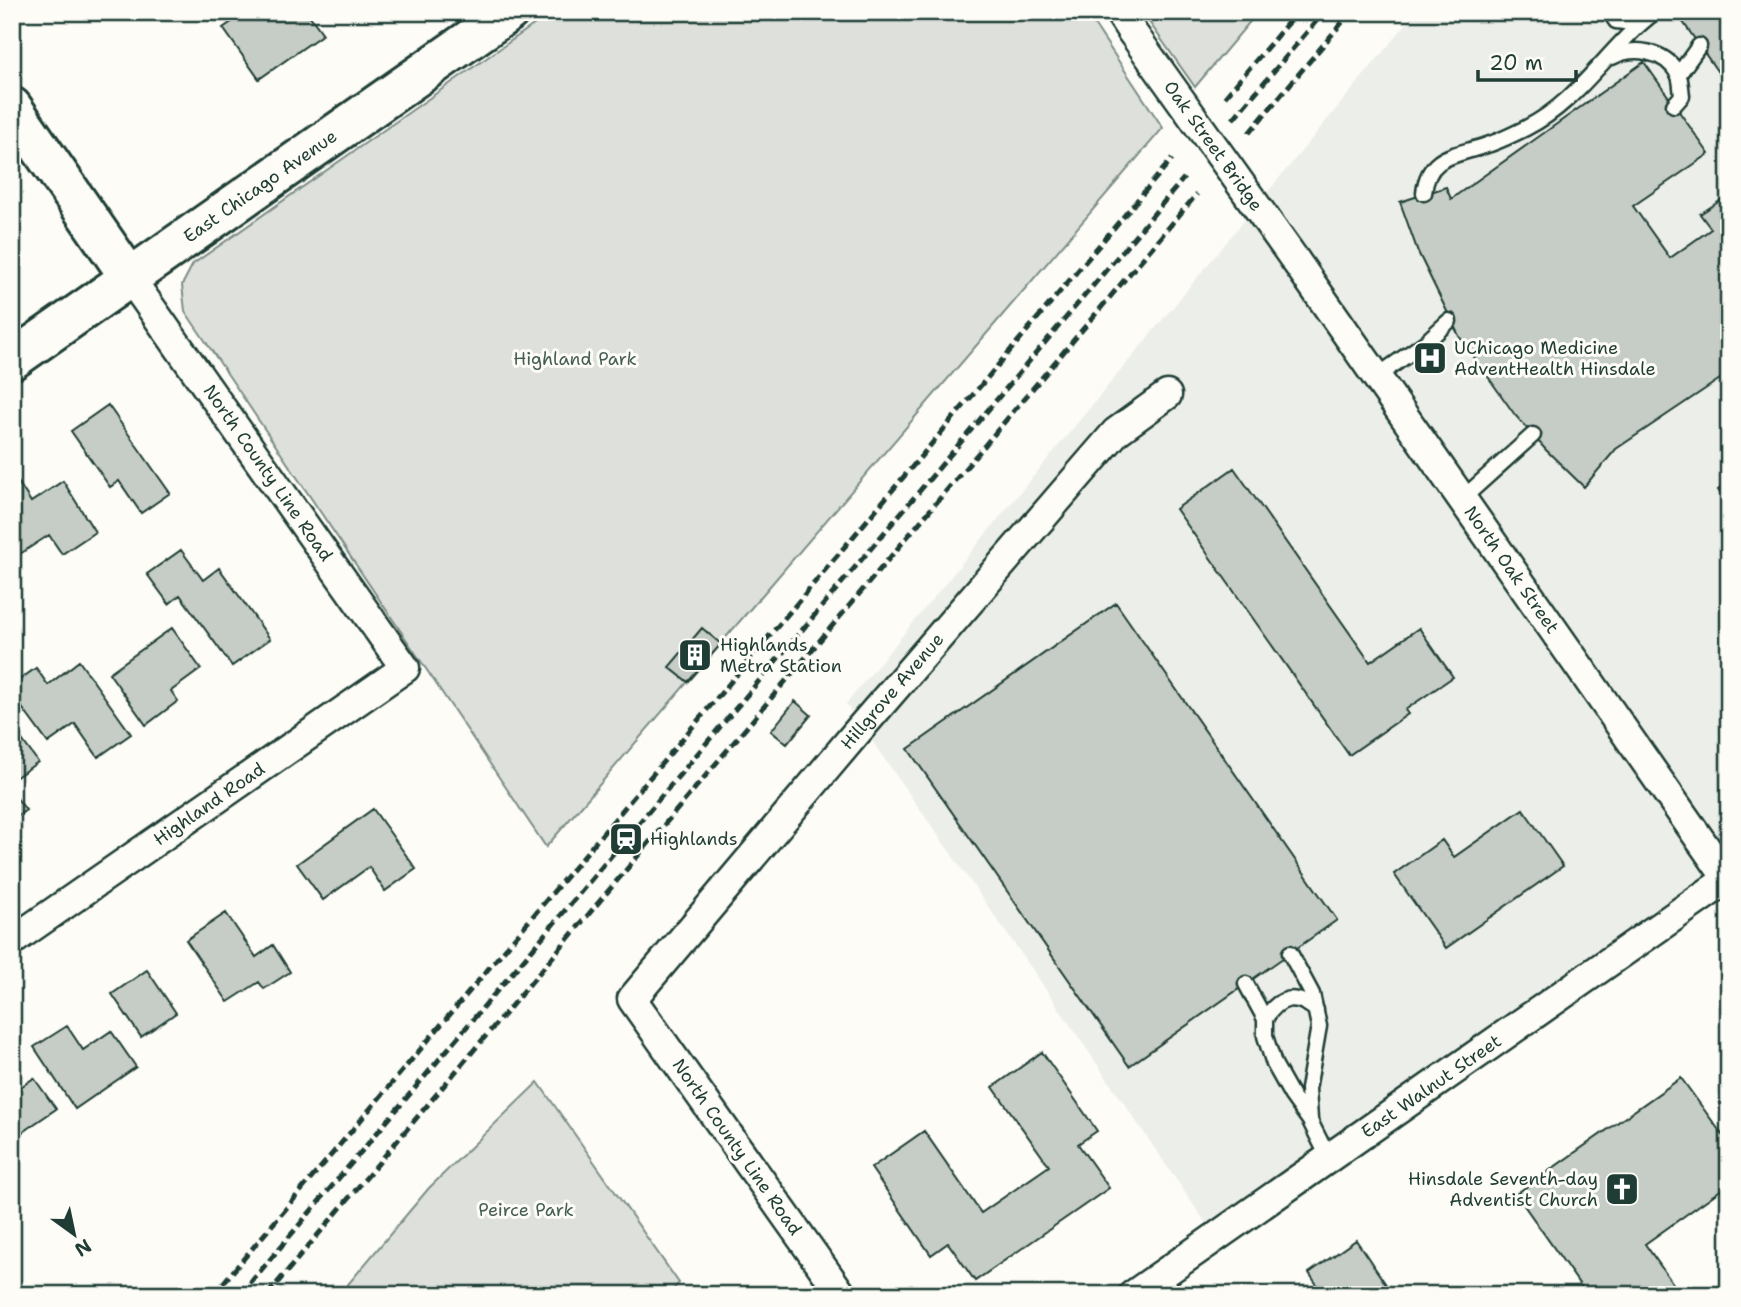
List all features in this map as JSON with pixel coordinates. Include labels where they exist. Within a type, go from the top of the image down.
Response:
[{"type":"main road","name":"East Chicago Avenue","points":[[12,360],[509,12]]},
{"type":"main road","points":[[12,107],[130,278]]},
{"type":"street","name":"Oak Street Bridge","points":[[1126,22],[1294,260]]},
{"type":"street","name":"North Oak Street","points":[[1294,260],[1728,879]]},
{"type":"street","name":"North County Line Road","points":[[130,278],[405,668]]},
{"type":"street","name":"Hillgrove Avenue","points":[[632,999],[857,732],[1116,432],[1167,395]]},
{"type":"street","name":"Highland Road","points":[[12,941],[405,668]]},
{"type":"street","name":"East Walnut Street","points":[[1133,1295],[1728,879]]},
{"type":"street","name":"North County Line Road","points":[[632,999],[842,1295]]},
{"type":"lane","points":[[1610,12],[1616,21],[1633,23],[1653,14]]},
{"type":"lane","points":[[1424,193],[1425,183],[1436,164],[1447,157],[1488,145],[1528,127],[1563,104],[1653,14]]},
{"type":"lane","points":[[1679,75],[1699,46]]},
{"type":"lane","points":[[1608,58],[1625,50],[1651,53],[1665,60],[1679,75],[1682,96],[1674,105]]},
{"type":"lane","points":[[1376,377],[1426,342],[1450,321]]},
{"type":"lane","points":[[1462,499],[1533,435]]},
{"type":"lane","points":[[1290,953],[1312,994],[1319,1026],[1308,1089],[1310,1121]]},
{"type":"lane","points":[[1246,984],[1265,1019],[1265,1036],[1273,1064],[1310,1121],[1328,1157]]},
{"type":"lane","points":[[1265,1019],[1271,1009],[1292,998],[1304,1000],[1316,1010]]},
{"type":"shaded area","name":"UChicago Medicine AdventHealth Hinsdale","points":[[1416,12],[1729,12],[1729,872],[1212,1232],[846,704]]},
{"type":"green space","name":"Highland Park","points":[[552,12],[1086,12],[1163,128],[546,847],[185,311],[182,285],[193,264]]},
{"type":"green space","points":[[1142,12],[1258,12],[1195,87]]},
{"type":"green space","name":"Peirce Park","points":[[538,1082],[679,1283],[668,1295],[339,1295],[429,1188]]},
{"type":"building","points":[[238,12],[307,12],[323,34],[259,79],[223,28],[240,16]]},
{"type":"building","points":[[1676,12],[1729,12],[1729,88]]},
{"type":"building","points":[[1644,62],[1709,154],[1633,206],[1670,258],[1711,229],[1700,214],[1729,195],[1729,378],[1726,375],[1616,449],[1584,487],[1515,415],[1459,336],[1418,252],[1400,202],[1446,187],[1451,199]]},
{"type":"building","points":[[108,405],[170,493],[141,513],[119,481],[110,487],[71,431]]},
{"type":"building","points":[[1234,468],[1370,662],[1419,628],[1453,677],[1405,710],[1408,714],[1349,755],[1176,509]]},
{"type":"building","points":[[63,481],[95,532],[62,554],[49,535],[17,556],[12,549],[12,486],[18,482],[31,502]]},
{"type":"building","points":[[1729,482],[1729,506],[1718,490]]},
{"type":"building","points":[[181,550],[203,580],[219,568],[270,639],[232,666],[180,595],[169,604],[147,574]]},
{"type":"building","points":[[1116,603],[1337,920],[1129,1066],[908,749]]},
{"type":"building","points":[[172,628],[201,669],[171,691],[178,701],[146,725],[109,673]]},
{"type":"building","name":"Highlands Metra Station","points":[[702,628],[721,644],[688,682],[669,667]]},
{"type":"building","points":[[79,661],[131,734],[98,757],[75,724],[48,743],[12,694],[12,685],[36,668],[48,685]]},
{"type":"building","points":[[795,701],[811,715],[787,744],[771,731]]},
{"type":"building","points":[[12,726],[38,762],[12,780]]},
{"type":"building","points":[[12,792],[26,810],[12,820]]},
{"type":"building","points":[[373,809],[416,869],[385,891],[369,867],[323,900],[297,864]]},
{"type":"building","points":[[1523,809],[1563,866],[1446,948],[1394,874],[1442,840],[1454,857]]},
{"type":"building","points":[[226,913],[256,957],[273,945],[290,972],[264,989],[259,982],[228,1002],[186,940]]},
{"type":"building","points":[[147,970],[176,1013],[141,1037],[112,994]]},
{"type":"building","points":[[67,1026],[83,1050],[111,1031],[136,1067],[75,1109],[34,1047]]},
{"type":"building","points":[[1042,1052],[1097,1131],[1078,1144],[1109,1188],[975,1281],[948,1243],[931,1255],[871,1168],[924,1131],[981,1213],[1049,1166],[993,1087]]},
{"type":"building","points":[[34,1078],[56,1109],[12,1139],[12,1093]]},
{"type":"building","name":"Hinsdale Seventh-day Adventist Church","points":[[1681,1078],[1729,1144],[1729,1184],[1645,1244],[1681,1295],[1587,1295],[1516,1194]]},
{"type":"building","points":[[1356,1240],[1393,1295],[1324,1295],[1309,1273]]},
{"type":"railway","points":[[1225,97],[1297,12]]},
{"type":"railway","points":[[1233,119],[1324,12]]},
{"type":"railway","points":[[1249,133],[1351,12]]},
{"type":"railway","points":[[213,1295],[1172,159]]},
{"type":"railway","points":[[240,1295],[1184,178]]},
{"type":"railway","points":[[267,1295],[1197,194]]},
{"type":"place","name":"UChicago Medicine AdventHealth Hinsdale","points":[[1430,358]]},
{"type":"place","name":"Highlands Metra Station","points":[[695,655]]},
{"type":"place","name":"Highlands","points":[[626,839]]},
{"type":"place","name":"Hinsdale Seventh-day Adventist Church","points":[[1622,1189]]}]
